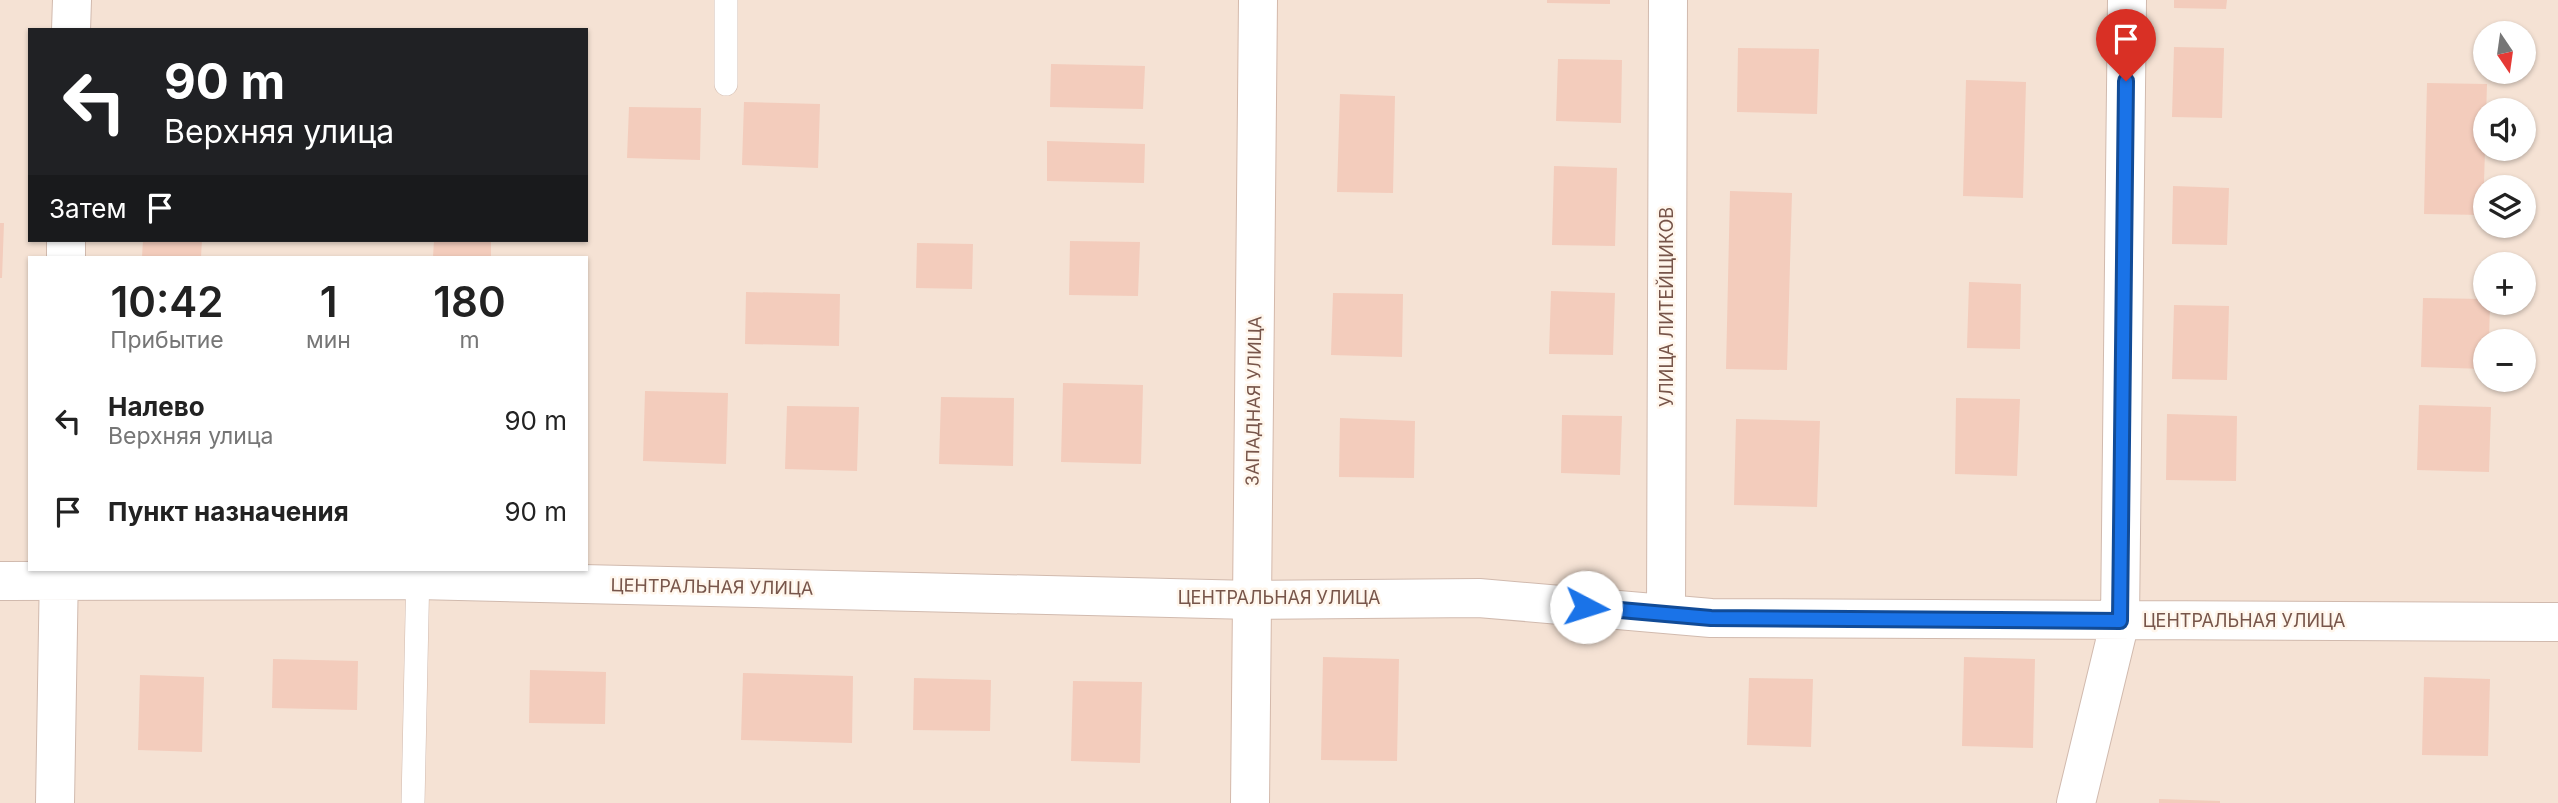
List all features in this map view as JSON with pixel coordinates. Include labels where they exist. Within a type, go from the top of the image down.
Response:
[{"type":"street","points":[[71,28],[72,0]]},
{"type":"street","name":"ЗАПАДНАЯ УЛИЦА","points":[[1250,803],[1258,0]]},
{"type":"street","name":"УЛИЦА ЛИТЕЙЩИКОВ","points":[[1666,614],[1668,0]]},
{"type":"street","points":[[2076,803],[2120,621],[2127,0]]},
{"type":"street","points":[[55,803],[59,574]]},
{"type":"street","name":"ЦЕНТРАЛЬНАЯ УЛИЦА","points":[[0,581],[59,574],[418,574],[1252,600],[1479,597],[1711,618],[2558,622]]},
{"type":"lane","points":[[726,0],[726,84]]},
{"type":"lane","points":[[413,803],[418,574]]},
{"type":"shaded area","points":[[0,0],[2558,0],[2558,803],[0,803]]},
{"type":"building","points":[[1547,0],[1610,0],[1610,4],[1547,3]]},
{"type":"building","points":[[2174,0],[2227,0],[2226,9],[2174,8]]},
{"type":"building","points":[[2174,47],[2224,48],[2222,118],[2172,117]]},
{"type":"building","points":[[1738,48],[1819,49],[1817,114],[1737,112]]},
{"type":"building","points":[[1558,59],[1622,60],[1621,123],[1556,121]]},
{"type":"building","points":[[1051,64],[1145,66],[1143,109],[1050,107]]},
{"type":"building","points":[[1966,80],[2026,82],[2023,198],[1963,196]]},
{"type":"building","points":[[2427,83],[2487,84],[2487,98],[2473,98],[2473,161],[2485,161],[2484,175],[2473,175],[2473,215],[2424,214]]},
{"type":"building","points":[[1340,94],[1395,96],[1393,193],[1337,192]]},
{"type":"building","points":[[744,102],[820,104],[818,168],[742,165]]},
{"type":"building","points":[[629,107],[701,108],[700,160],[627,158]]},
{"type":"building","points":[[1047,141],[1145,144],[1144,183],[1047,181]]},
{"type":"building","points":[[1554,166],[1617,168],[1615,246],[1552,245]]},
{"type":"building","points":[[2173,186],[2229,188],[2227,245],[2172,244]]},
{"type":"building","points":[[1730,191],[1792,193],[1787,370],[1726,369]]},
{"type":"building","points":[[0,223],[4,223],[2,278],[0,278]]},
{"type":"building","points":[[1070,241],[1140,242],[1138,296],[1069,295]]},
{"type":"building","points":[[143,242],[202,242],[201,256],[142,256]]},
{"type":"building","points":[[434,242],[491,242],[491,256],[433,256]]},
{"type":"building","points":[[917,243],[973,244],[972,289],[916,288]]},
{"type":"building","points":[[1969,282],[2021,284],[2020,349],[1967,348]]},
{"type":"building","points":[[1551,291],[1615,293],[1613,355],[1549,354]]},
{"type":"building","points":[[746,292],[840,294],[839,346],[745,344]]},
{"type":"building","points":[[1333,293],[1403,294],[1402,357],[1331,355]]},
{"type":"building","points":[[2423,298],[2473,299],[2473,315],[2490,315],[2489,329],[2473,329],[2473,369],[2421,367]]},
{"type":"building","points":[[2174,305],[2229,306],[2227,380],[2172,379]]},
{"type":"building","points":[[1063,383],[1143,385],[1141,464],[1061,462]]},
{"type":"building","points":[[645,391],[728,393],[726,464],[643,461]]},
{"type":"building","points":[[941,397],[1014,398],[1013,466],[939,464]]},
{"type":"building","points":[[1956,398],[2020,399],[2017,476],[1955,474]]},
{"type":"building","points":[[2419,405],[2491,407],[2489,472],[2417,470]]},
{"type":"building","points":[[787,406],[859,407],[857,471],[785,469]]},
{"type":"building","points":[[2167,414],[2237,416],[2236,481],[2166,480]]},
{"type":"building","points":[[1562,415],[1622,416],[1620,475],[1561,473]]},
{"type":"building","points":[[1340,418],[1415,421],[1414,478],[1339,477]]},
{"type":"building","points":[[1736,419],[1820,421],[1817,507],[1734,505]]},
{"type":"building","points":[[1323,657],[1399,659],[1397,761],[1321,760]]},
{"type":"building","points":[[1964,657],[2035,659],[2033,748],[1962,746]]},
{"type":"building","points":[[273,659],[358,661],[357,710],[272,708]]},
{"type":"building","points":[[530,670],[606,672],[605,724],[529,723]]},
{"type":"building","points":[[743,673],[853,676],[852,743],[741,740]]},
{"type":"building","points":[[140,675],[204,677],[202,752],[138,750]]},
{"type":"building","points":[[2424,677],[2490,679],[2488,756],[2422,755]]},
{"type":"building","points":[[914,678],[991,680],[990,731],[913,730]]},
{"type":"building","points":[[1749,678],[1813,679],[1811,747],[1747,745]]},
{"type":"building","points":[[1073,681],[1142,682],[1140,763],[1071,761]]},
{"type":"building","points":[[2159,799],[2220,801],[2220,803],[2159,803]]},
{"type":"route","points":[[1586,607],[1711,618],[2120,621],[2126,81]]}]
